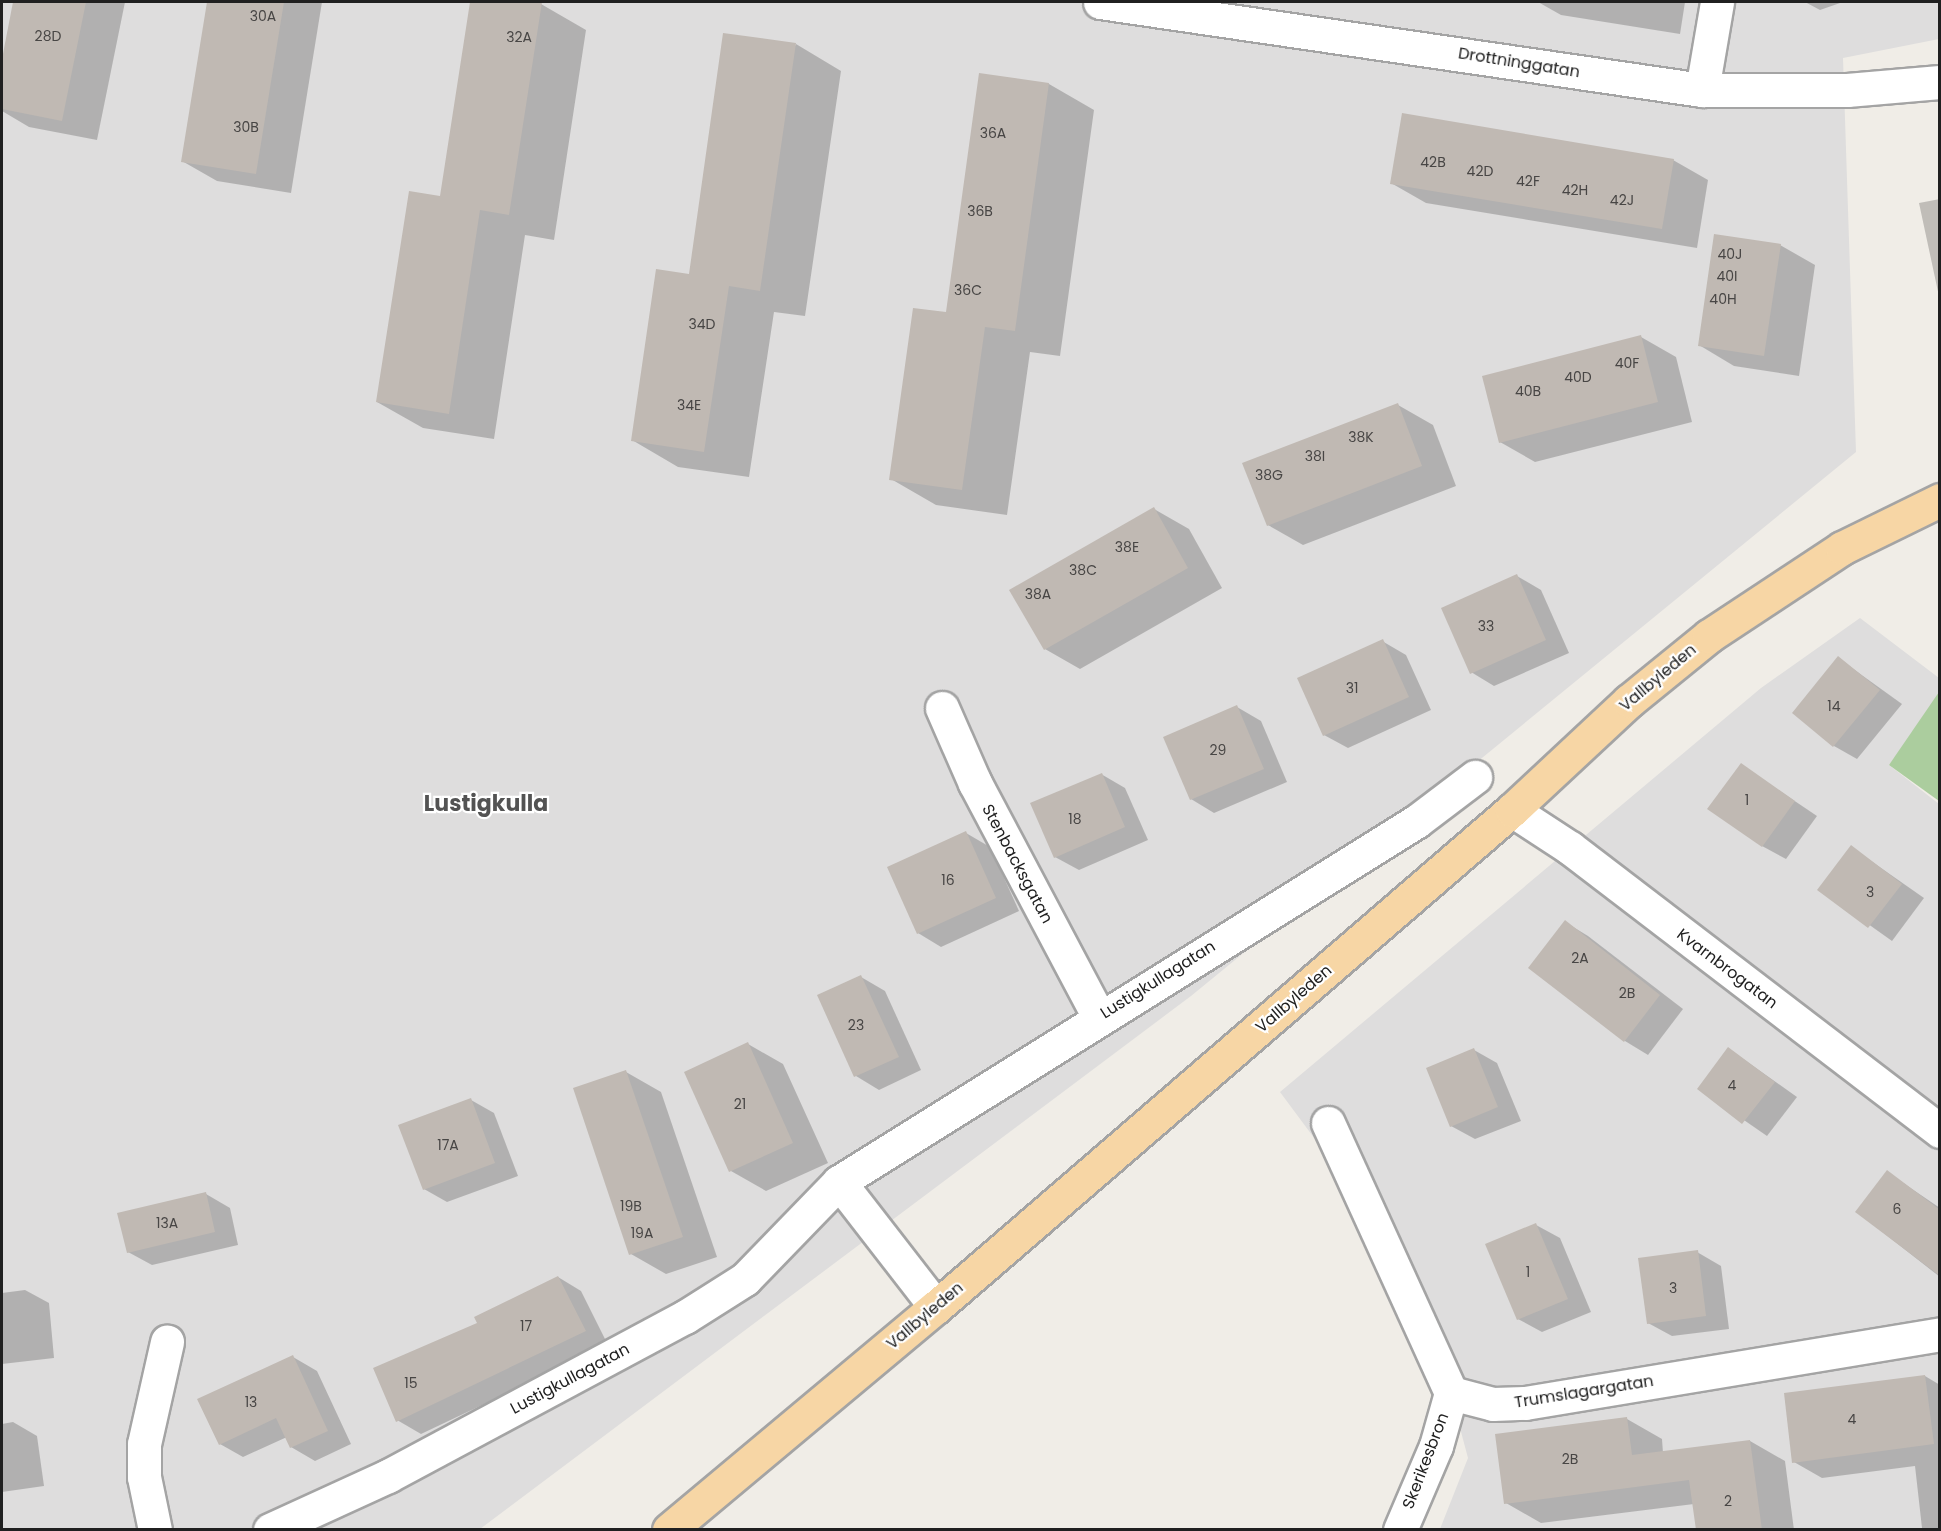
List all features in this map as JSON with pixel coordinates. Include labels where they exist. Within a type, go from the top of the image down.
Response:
[{"type":"main road","name":"Vallbyleden","points":[[669,1530],[936,1307],[1512,810],[1629,701],[1709,636],[1842,548],[1940,500]]},
{"type":"street","name":"Drottninggatan","points":[[1100,2],[1702,90],[1847,90],[1940,82]]},
{"type":"street","points":[[1702,90],[1717,2]]},
{"type":"street","name":"Stenbacksgatan","points":[[942,708],[975,783],[1099,1017]]},
{"type":"street","name":"Lustigkullagatan","points":[[270,1530],[388,1476],[686,1317],[745,1279],[839,1182],[1099,1017],[1417,821],[1475,777]]},
{"type":"street","name":"Kvarnbrogatan","points":[[1512,810],[1570,848],[1940,1131]]},
{"type":"street","points":[[1329,1123],[1451,1393]]},
{"type":"street","points":[[839,1182],[936,1307]]},
{"type":"street","name":"Trumslagargatan","points":[[1451,1393],[1493,1404],[1525,1403],[1940,1334]]},
{"type":"street","points":[[155,1530],[144,1477],[144,1444],[167,1342]]},
{"type":"street","name":"Skerikesbron","points":[[1400,1530],[1436,1446],[1451,1393]]},
{"type":"shaded area","points":[[2,2],[1939,2],[1939,39],[1843,58],[1856,452],[1191,996],[480,1529],[2,1530]]},
{"type":"shaded area","points":[[1860,618],[1939,678],[1939,709],[1889,765],[1939,804],[1939,1529],[1440,1529],[1468,1458],[1421,1282],[1280,1092],[1761,688]]},
{"type":"green space","points":[[1939,692],[1939,801],[1889,765]]},
{"type":"building","points":[[13,2],[86,2],[62,121],[2,109],[2,59]]},
{"type":"building","points":[[207,2],[284,2],[256,174],[181,162]]},
{"type":"building","points":[[470,2],[542,2],[509,215],[480,210],[449,414],[376,402],[409,191],[440,196]]},
{"type":"building","points":[[723,33],[796,43],[760,291],[729,286],[704,452],[631,441],[656,269],[689,274]]},
{"type":"building","points":[[979,73],[1049,83],[1015,331],[985,327],[962,490],[889,480],[913,308],[946,312]]},
{"type":"building","points":[[1402,113],[1674,159],[1662,229],[1390,184]]},
{"type":"building","points":[[1714,234],[1781,244],[1764,356],[1698,346]]},
{"type":"building","points":[[1641,335],[1658,402],[1499,443],[1482,376]]},
{"type":"building","points":[[1398,403],[1422,466],[1267,526],[1242,463]]},
{"type":"building","points":[[1154,507],[1188,568],[1044,650],[1009,590]]},
{"type":"building","points":[[1517,574],[1546,640],[1470,674],[1441,608]]},
{"type":"building","points":[[1383,639],[1409,697],[1323,736],[1297,678]]},
{"type":"building","points":[[1838,656],[1880,690],[1833,747],[1792,713]]},
{"type":"building","points":[[1237,705],[1264,769],[1190,800],[1163,737]]},
{"type":"building","points":[[1741,763],[1795,801],[1762,847],[1707,809]]},
{"type":"building","points":[[1102,773],[1125,827],[1054,858],[1030,803]]},
{"type":"building","points":[[966,831],[996,898],[917,934],[887,867]]},
{"type":"building","points":[[1851,845],[1902,884],[1868,928],[1817,890]]},
{"type":"building","points":[[1565,920],[1660,995],[1624,1042],[1528,968]]},
{"type":"building","points":[[861,975],[899,1057],[854,1077],[817,995]]},
{"type":"building","points":[[748,1042],[793,1143],[729,1172],[684,1072]]},
{"type":"building","points":[[1728,1047],[1775,1082],[1742,1124],[1697,1089]]},
{"type":"building","points":[[1474,1048],[1498,1107],[1450,1127],[1426,1068]]},
{"type":"building","points":[[626,1070],[683,1237],[629,1255],[573,1088]]},
{"type":"building","points":[[471,1098],[495,1163],[423,1190],[398,1125]]},
{"type":"building","points":[[1887,1170],[1940,1210],[1940,1276],[1855,1212]]},
{"type":"building","points":[[206,1192],[215,1232],[127,1253],[117,1213]]},
{"type":"building","points":[[1536,1223],[1568,1299],[1517,1320],[1485,1244]]},
{"type":"building","points":[[1698,1250],[1706,1316],[1647,1324],[1638,1258]]},
{"type":"building","points":[[558,1276],[586,1331],[396,1422],[373,1368],[477,1323],[474,1317]]},
{"type":"building","points":[[293,1355],[328,1431],[290,1448],[276,1418],[219,1445],[197,1399]]},
{"type":"building","points":[[1925,1375],[1934,1444],[1792,1463],[1784,1393]]},
{"type":"building","points":[[1627,1417],[1632,1455],[1750,1440],[1762,1530],[1696,1530],[1689,1480],[1504,1504],[1495,1434]]},
{"type":"district","name":"Lustigkulla","points":[[486,804]]}]
